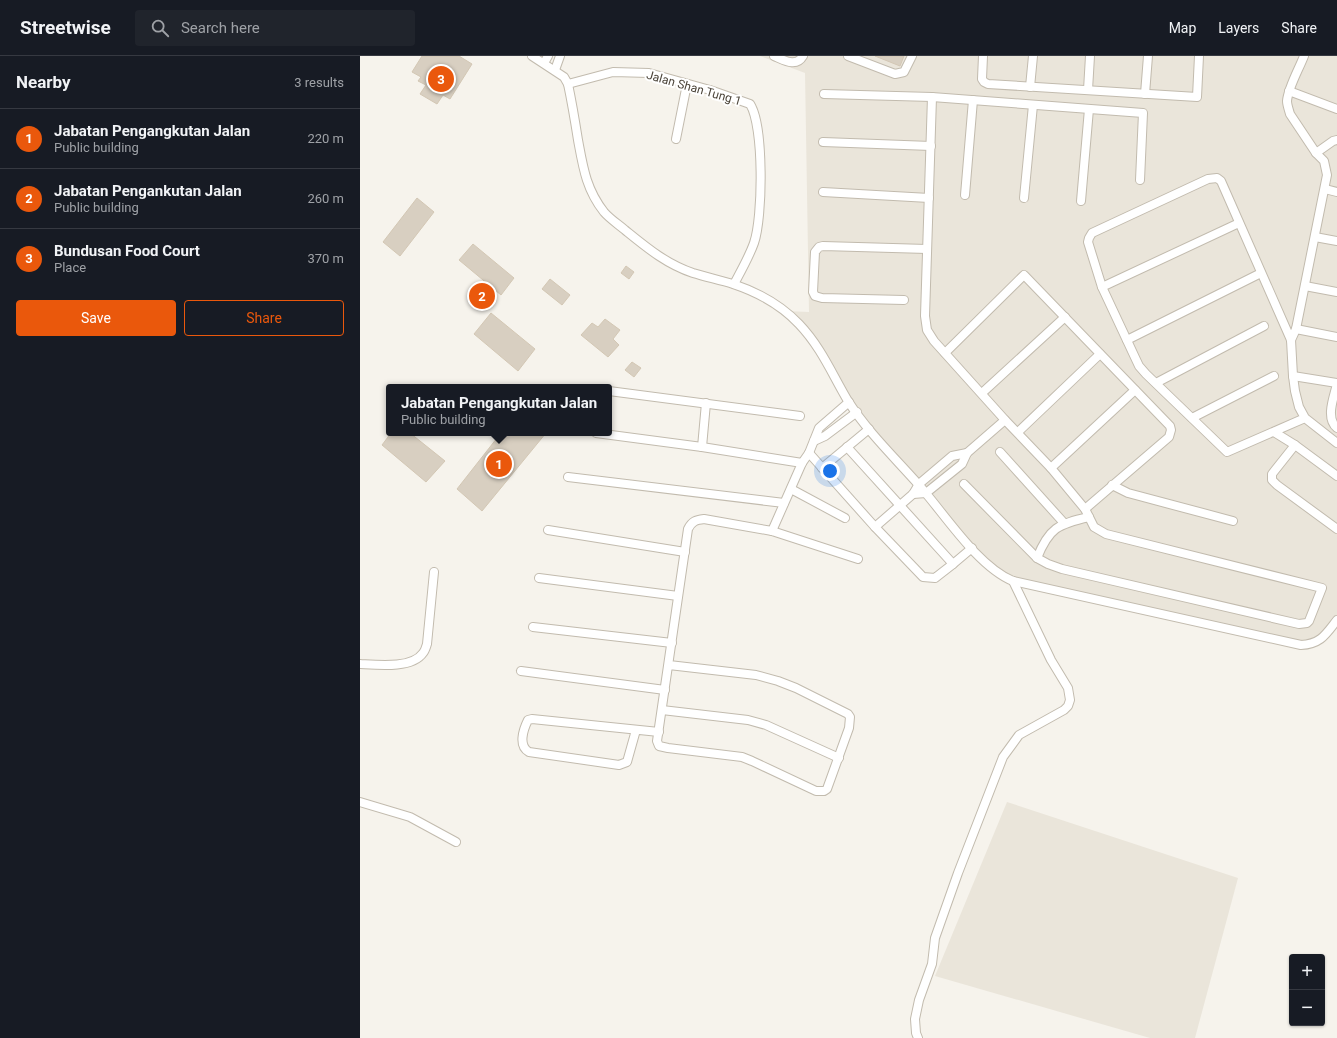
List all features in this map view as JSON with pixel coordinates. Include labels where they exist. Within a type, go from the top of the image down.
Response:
[{"type":"street","points":[[532,56],[546,60],[564,77],[568,84],[586,178],[597,203],[606,214],[656,255],[692,273],[734,284],[765,298],[785,311],[815,342],[849,402],[869,429],[926,493],[946,519],[993,570],[1013,581],[1301,645],[1308,645],[1323,638],[1337,620]]},
{"type":"street","points":[[555,70],[560,56]]},
{"type":"street","points":[[774,56],[790,63],[795,63],[798,62],[803,56]]},
{"type":"street","points":[[848,56],[858,58],[895,74],[904,72],[912,56]]},
{"type":"street","points":[[984,56],[982,76],[984,82],[988,84],[1197,97],[1199,56]]},
{"type":"street","points":[[1030,87],[1033,56]]},
{"type":"street","points":[[1088,90],[1090,56]]},
{"type":"street","points":[[1145,94],[1148,56]]},
{"type":"street","points":[[1291,340],[1296,329],[1325,189],[1326,168],[1324,161],[1316,152],[1290,114],[1287,101],[1289,92],[1304,56]]},
{"type":"street","name":"Jalan Shan Tung 1","points":[[568,84],[613,72],[649,73],[710,90],[750,104],[758,124],[760,211],[754,243],[734,284]]},
{"type":"street","points":[[676,139],[687,84]]},
{"type":"street","points":[[1289,92],[1337,109]]},
{"type":"street","points":[[824,94],[932,97],[1143,113],[1140,180]]},
{"type":"street","points":[[932,97],[924,316],[927,330],[934,341],[1005,420],[1051,468],[1085,509],[1094,527],[1106,534],[1322,588],[1309,621],[1307,623],[1299,624],[1062,569],[1037,558],[964,484]]},
{"type":"street","points":[[965,195],[973,100]]},
{"type":"street","points":[[1024,198],[1033,105]]},
{"type":"street","points":[[1081,201],[1089,109]]},
{"type":"street","points":[[1316,152],[1337,140]]},
{"type":"street","points":[[823,142],[931,146]]},
{"type":"street","points":[[1306,418],[1227,452],[1139,366],[1102,287],[1088,242],[1092,234],[1208,179],[1217,178],[1221,181],[1291,340],[1293,376],[1299,407],[1306,418],[1337,443]]},
{"type":"street","points":[[1325,189],[1337,192]]},
{"type":"street","points":[[823,192],[929,198]]},
{"type":"street","points":[[1102,287],[1239,223]]},
{"type":"street","points":[[1315,237],[1337,241]]},
{"type":"street","points":[[904,300],[822,298],[815,296],[813,292],[815,252],[819,246],[927,249]]},
{"type":"street","points":[[1127,340],[1261,273]]},
{"type":"street","points":[[945,353],[1024,275],[1170,426],[1169,437],[1085,509]]},
{"type":"street","points":[[1305,286],[1337,292]]},
{"type":"street","points":[[982,393],[1065,316]]},
{"type":"street","points":[[1156,384],[1264,326]]},
{"type":"street","points":[[1296,329],[1337,337]]},
{"type":"street","points":[[1018,432],[1100,354]]},
{"type":"street","points":[[1192,418],[1274,376]]},
{"type":"street","points":[[1293,376],[1337,384],[1330,414],[1331,422],[1337,428]]},
{"type":"street","points":[[1051,468],[1135,390]]},
{"type":"street","points":[[612,391],[800,416]]},
{"type":"street","points":[[772,531],[802,463],[809,453],[819,428],[849,402]]},
{"type":"street","points":[[702,447],[706,403]]},
{"type":"street","points":[[814,441],[825,436],[857,412]]},
{"type":"street","points":[[913,494],[926,493],[962,464],[967,453],[1005,420]]},
{"type":"street","points":[[822,468],[869,429]]},
{"type":"street","points":[[1274,432],[1295,445],[1337,476]]},
{"type":"street","points":[[612,435],[702,447],[802,463]]},
{"type":"street","points":[[1295,445],[1272,474],[1272,480],[1337,529]]},
{"type":"street","points":[[847,447],[953,564]]},
{"type":"street","points":[[1000,452],[1064,523]]},
{"type":"street","points":[[809,453],[875,527],[923,577],[935,578],[972,548]]},
{"type":"street","points":[[875,527],[913,494],[918,484],[952,456],[967,453]]},
{"type":"street","points":[[568,477],[784,503]]},
{"type":"street","points":[[1112,486],[1128,493],[1233,521]]},
{"type":"street","points":[[791,489],[845,518]]},
{"type":"street","points":[[1037,558],[1047,538],[1057,527],[1064,523],[1089,517]]},
{"type":"street","points":[[669,665],[756,675],[771,679],[796,688],[848,714],[850,717],[850,723],[828,789],[824,791],[816,791],[758,763],[742,757],[659,746],[657,741],[688,529],[691,523],[704,519],[772,531],[858,559]]},
{"type":"street","points":[[548,530],[685,552]]},
{"type":"street","points":[[360,664],[400,664],[411,662],[424,653],[427,644],[434,572]]},
{"type":"street","points":[[539,578],[678,596]]},
{"type":"street","points":[[918,1038],[915,1019],[919,1000],[932,964],[935,938],[958,873],[1003,757],[1020,735],[1064,710],[1068,706],[1070,700],[1068,688],[1051,660],[1013,581]]},
{"type":"street","points":[[533,627],[672,643]]},
{"type":"street","points":[[521,671],[665,690]]},
{"type":"street","points":[[662,710],[748,720],[766,725],[839,758]]},
{"type":"street","points":[[636,730],[627,762],[619,765],[529,752],[524,749],[522,745],[524,728],[528,720],[532,719],[659,732]]},
{"type":"street","points":[[360,802],[410,817],[456,842]]},
{"type":"shaded area","points":[[760,56],[1337,56],[1337,620],[1308,645],[1035,586],[993,570],[869,429],[826,360],[785,311],[809,312],[805,73]]},
{"type":"shaded area","points":[[1007,802],[1238,878],[1195,1038],[1150,1038],[935,976]]},
{"type":"building","points":[[422,56],[459,56],[472,64],[450,99],[443,95],[437,104],[420,94],[426,85],[418,81],[421,77],[412,72]]},
{"type":"building","points":[[875,56],[904,56],[900,66]]},
{"type":"building","points":[[417,198],[434,212],[400,256],[383,242]]},
{"type":"building","points":[[473,244],[514,278],[501,295],[459,260]]},
{"type":"building","points":[[626,266],[634,272],[629,279],[621,273]]},
{"type":"building","points":[[550,279],[570,295],[562,305],[542,289]]},
{"type":"building","points":[[491,313],[535,349],[518,371],[474,334]]},
{"type":"building","points":[[605,319],[620,330],[613,339],[619,345],[608,357],[581,335],[592,323],[598,327]]},
{"type":"building","points":[[632,362],[641,368],[634,377],[625,370]]},
{"type":"building","points":[[389,436],[414,436],[445,461],[426,482],[382,445]]},
{"type":"building","points":[[495,436],[544,436],[482,511],[457,489],[497,438]]},
{"type":"place","name":"Bundusan Food Court","points":[[441,79]]},
{"type":"place","name":"Jabatan Pengankutan Jalan","points":[[482,296]]},
{"type":"place","name":"Jabatan Pengangkutan Jalan","points":[[499,464]]}]
